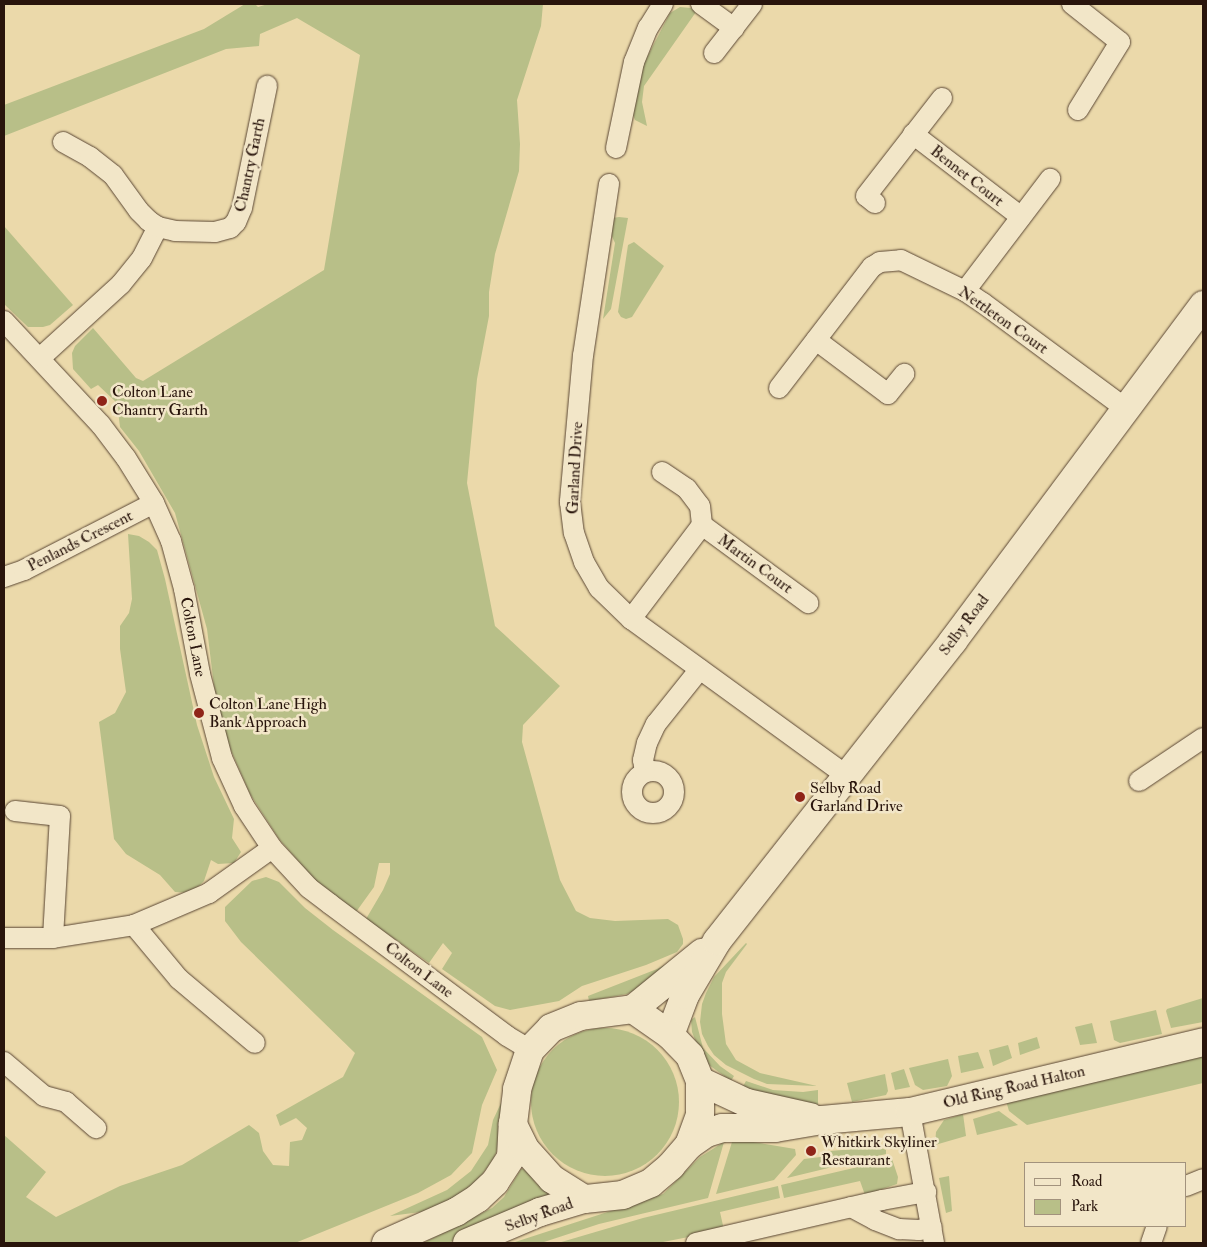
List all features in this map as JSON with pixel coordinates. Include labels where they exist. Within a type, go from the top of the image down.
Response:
[{"type":"main road","name":"Selby Road","points":[[670,1035],[685,996],[717,941],[953,640],[1126,409],[1201,313]]},
{"type":"main road","name":"Selby Road","points":[[633,1009],[717,941]]},
{"type":"main road","points":[[386,1243],[456,1212],[478,1198],[495,1182],[511,1157],[517,1089],[530,1050],[551,1028],[573,1019],[633,1009],[670,1035],[690,1056],[700,1082],[700,1115],[689,1145]]},
{"type":"main road","name":"Old Ring Road Halton","points":[[689,1145],[706,1133],[722,1128],[775,1128],[822,1120],[910,1112],[1203,1042]]},
{"type":"main road","name":"Old Ring Road Halton","points":[[700,1082],[747,1103],[822,1120]]},
{"type":"main road","points":[[513,1124],[525,1150],[552,1179],[584,1199]]},
{"type":"main road","name":"Selby Road","points":[[467,1243],[540,1212],[584,1199],[623,1195],[651,1183],[671,1166],[689,1145]]},
{"type":"street","points":[[616,148],[634,62],[648,28],[663,4]]},
{"type":"street","points":[[700,4],[734,28]]},
{"type":"street","points":[[714,53],[752,4]]},
{"type":"street","points":[[1072,4],[1120,42],[1078,110]]},
{"type":"street","name":"Chantry Garth","points":[[158,226],[175,231],[215,232],[230,228],[236,222],[240,216],[267,86]]},
{"type":"street","name":"Bennet Court","points":[[876,202],[866,196],[942,98]]},
{"type":"street","name":"Bennet Court","points":[[913,134],[1020,217]]},
{"type":"street","points":[[40,358],[121,284],[142,258],[158,226],[149,221],[139,210],[113,175],[90,157],[63,142]]},
{"type":"street","name":"Bennet Court","points":[[965,291],[1050,179]]},
{"type":"street","name":"Garland Drive","points":[[610,184],[583,355],[571,510],[578,548],[591,576],[599,588],[631,619],[846,775]]},
{"type":"street","name":"Nettleton Court","points":[[779,388],[865,275],[880,262],[901,260],[965,291],[1126,409]]},
{"type":"street","name":"Colton Lane","points":[[4,321],[102,425],[154,503],[171,541],[184,589],[200,674],[222,758],[244,806],[272,848],[290,869],[330,904],[508,1036],[530,1050]]},
{"type":"street","points":[[816,340],[888,394],[904,374]]},
{"type":"street","name":"Martin Court","points":[[631,619],[702,525],[700,506],[687,488],[662,472]]},
{"type":"street","name":"Penlands Crescent","points":[[4,577],[24,570],[154,503]]},
{"type":"street","name":"Martin Court","points":[[702,525],[808,603]]},
{"type":"street","points":[[645,772],[643,760],[647,743],[656,724],[700,670]]},
{"type":"street","points":[[1139,781],[1203,738]]},
{"type":"street","points":[[15,811],[60,816],[53,938]]},
{"type":"street","points":[[4,938],[53,938],[134,925],[209,893],[272,848]]},
{"type":"street","points":[[134,925],[178,979],[255,1043]]},
{"type":"street","points":[[4,1062],[44,1096],[66,1102],[96,1128]]},
{"type":"street","points":[[851,1207],[875,1220],[899,1229],[919,1230],[933,1235],[910,1112]]},
{"type":"street","points":[[1187,1186],[1203,1179]]},
{"type":"street","points":[[696,1243],[851,1207],[926,1192]]},
{"type":"street","points":[[1151,1243],[1156,1227]]},
{"type":"green space","points":[[245,4],[255,4],[258,7],[268,4],[543,4],[541,26],[517,100],[520,144],[519,171],[495,254],[489,292],[489,316],[477,379],[467,483],[495,626],[560,686],[523,725],[522,742],[560,880],[576,911],[590,918],[615,921],[668,919],[678,925],[683,939],[683,944],[677,952],[646,965],[582,986],[559,1001],[510,1010],[495,1006],[442,969],[452,953],[443,943],[429,963],[366,919],[390,874],[390,863],[379,863],[374,887],[356,912],[314,879],[279,839],[250,794],[229,746],[215,694],[207,629],[175,513],[139,451],[120,427],[117,403],[98,385],[91,389],[73,369],[72,353],[75,346],[93,328],[136,378],[143,381],[324,270],[360,55],[297,18],[260,34],[259,46],[226,49],[4,136],[4,105],[204,29]]},
{"type":"green space","points":[[680,7],[691,8],[696,12],[644,86],[642,102],[647,126],[635,120],[632,112],[643,65],[670,13]]},
{"type":"green space","points":[[613,218],[628,218],[611,309],[603,319],[615,243],[609,230]]},
{"type":"green space","points":[[4,226],[73,305],[50,325],[28,327],[4,304]]},
{"type":"green space","points":[[634,242],[664,266],[632,317],[626,319],[621,317],[618,312],[628,245]]},
{"type":"green space","points":[[128,534],[139,536],[157,550],[197,725],[214,777],[234,819],[232,838],[241,852],[234,863],[218,864],[211,860],[204,881],[192,893],[175,892],[160,875],[126,854],[114,839],[99,722],[115,713],[126,692],[120,649],[120,626],[129,613],[132,599]]},
{"type":"green space","points":[[266,877],[279,882],[305,908],[333,930],[482,1037],[497,1070],[482,1105],[472,1153],[451,1175],[418,1193],[295,1243],[4,1243],[4,1135],[46,1172],[26,1197],[56,1217],[120,1186],[182,1165],[249,1125],[259,1133],[263,1151],[273,1165],[289,1166],[290,1142],[302,1140],[307,1128],[296,1118],[280,1126],[276,1115],[343,1077],[355,1053],[241,942],[225,921],[225,907],[252,881]]},
{"type":"green space","points":[[746,943],[726,972],[722,983],[722,1014],[726,1044],[736,1060],[760,1073],[817,1086],[767,1084],[754,1079],[726,1065],[714,1055],[702,1034],[700,1022],[702,1004],[706,993],[714,977]]},
{"type":"green space","points":[[676,959],[656,981],[627,994],[589,1001],[588,996],[657,969]]},
{"type":"green space","points":[[1203,998],[1203,1022],[1171,1028],[1167,1009]]},
{"type":"green space","points":[[1156,1010],[1162,1034],[1120,1043],[1114,1040],[1110,1021]]},
{"type":"green space","points":[[695,1017],[703,1048],[720,1066],[734,1076],[731,1081],[709,1065],[702,1057],[692,1032],[691,1020]]},
{"type":"green space","points":[[1092,1023],[1097,1043],[1080,1045],[1075,1027]]},
{"type":"green space","points":[[605,1028],[633,1034],[657,1050],[673,1074],[679,1102],[673,1130],[657,1154],[633,1170],[605,1176],[577,1170],[553,1154],[537,1130],[531,1102],[537,1074],[553,1050],[577,1034]]},
{"type":"green space","points":[[1037,1037],[1040,1048],[1020,1055],[1018,1043]]},
{"type":"green space","points":[[1008,1045],[1012,1058],[993,1066],[989,1050]]},
{"type":"green space","points":[[978,1052],[984,1068],[961,1073],[958,1056]]},
{"type":"green space","points":[[1203,1056],[1203,1083],[1027,1125],[1009,1111],[1006,1101]]},
{"type":"green space","points":[[948,1059],[952,1076],[947,1086],[923,1090],[915,1085],[909,1068]]},
{"type":"green space","points":[[904,1069],[910,1087],[895,1090],[891,1073]]},
{"type":"green space","points":[[885,1074],[888,1091],[886,1095],[852,1102],[847,1083]]},
{"type":"green space","points":[[746,1081],[773,1090],[803,1092],[818,1090],[818,1104],[805,1105],[742,1088]]},
{"type":"green space","points":[[501,1103],[502,1129],[499,1144],[494,1158],[476,1183],[436,1210],[390,1216],[447,1190],[471,1171],[488,1145],[493,1120]]},
{"type":"green space","points":[[999,1111],[1018,1125],[977,1135],[973,1119]]},
{"type":"green space","points":[[963,1114],[966,1136],[935,1145],[936,1132],[944,1120]]},
{"type":"green space","points":[[747,1141],[795,1149],[796,1155],[774,1180],[716,1194],[732,1142]]},
{"type":"green space","points":[[724,1142],[708,1198],[599,1224],[541,1243],[512,1243],[663,1194],[700,1157]]},
{"type":"green space","points":[[879,1147],[886,1150],[886,1154],[787,1178],[804,1159],[829,1156],[830,1151]]},
{"type":"green space","points":[[892,1159],[898,1177],[897,1184],[865,1195],[860,1181],[784,1198],[781,1185]]},
{"type":"green space","points":[[521,1169],[525,1169],[536,1183],[551,1196],[448,1243],[423,1243],[492,1208],[504,1197]]},
{"type":"green space","points":[[949,1176],[952,1211],[946,1213],[939,1178]]},
{"type":"green space","points":[[778,1186],[780,1198],[720,1212],[724,1230],[658,1243],[558,1243],[643,1218]]},
{"type":"place","name":"Colton Lane Chantry Garth","points":[[102,401]]},
{"type":"place","name":"Colton Lane High Bank Approach","points":[[199,713]]},
{"type":"place","name":"Selby Road Garland Drive","points":[[800,797]]},
{"type":"place","name":"Whitkirk Skyliner Restaurant","points":[[811,1151]]}]
